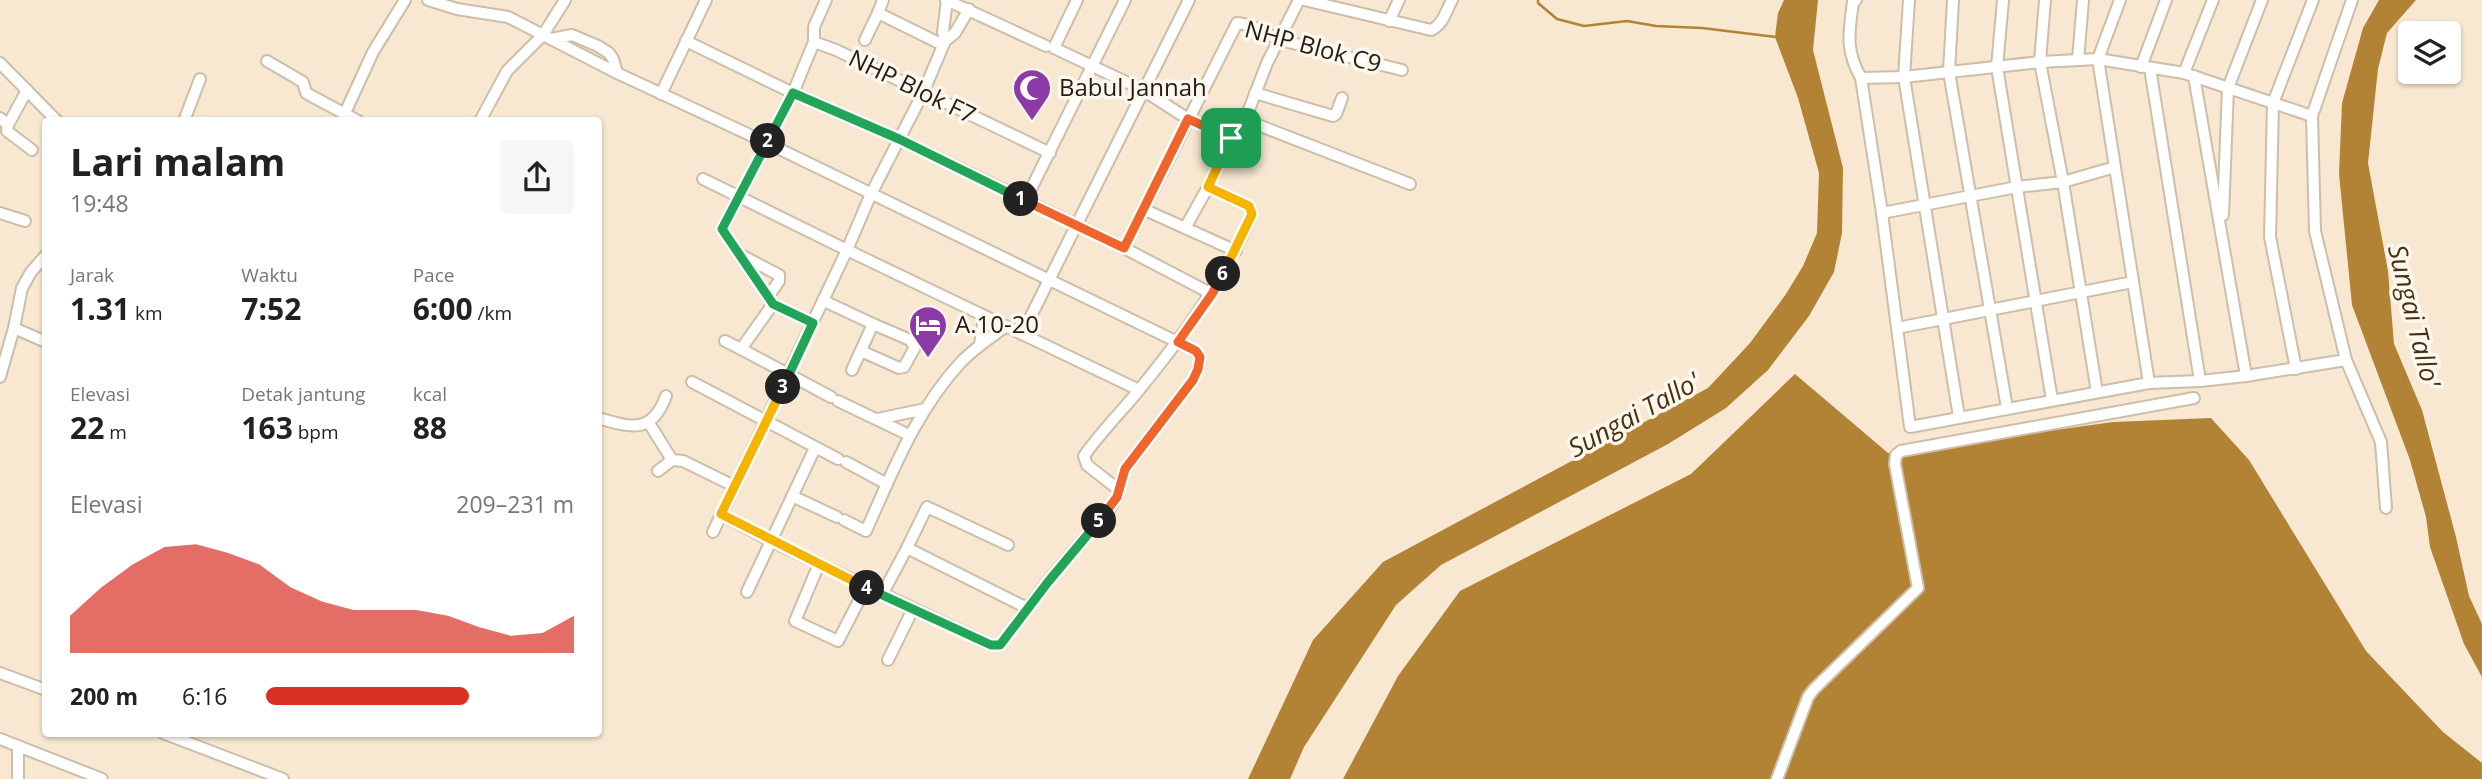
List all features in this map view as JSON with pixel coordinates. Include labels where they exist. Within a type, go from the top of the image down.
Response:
[{"type":"street","points":[[345,113],[373,52],[405,0]]},
{"type":"street","points":[[428,0],[457,9],[498,14],[617,74],[767,143],[1178,342],[1196,351],[1200,361],[1198,369],[1162,423],[1125,469],[1110,508],[1027,608],[1003,644],[997,646],[882,595],[721,514]]},
{"type":"street","points":[[482,117],[508,71],[547,37],[565,0]]},
{"type":"street","points":[[662,94],[706,0]]},
{"type":"street","points":[[813,323],[771,300],[722,229],[793,93],[814,42],[814,27],[825,0]]},
{"type":"street","points":[[865,40],[883,0]]},
{"type":"street","points":[[944,43],[947,0],[1143,90],[1188,119],[1231,138]]},
{"type":"street","points":[[1050,47],[1077,0]]},
{"type":"street","points":[[1025,201],[1125,0]]},
{"type":"street","points":[[1021,334],[1189,0]]},
{"type":"street","points":[[1185,228],[1231,138],[1245,120],[1273,50],[1301,0],[1347,5],[1389,21],[1424,30],[1437,28],[1451,0]]},
{"type":"street","points":[[1389,21],[1399,0]]},
{"type":"street","points":[[1856,0],[1853,2],[1848,36],[1851,60],[1861,78],[1910,427],[2152,383],[2246,376],[2346,360]]},
{"type":"street","points":[[1909,0],[1904,77],[1959,417]]},
{"type":"street","points":[[1953,0],[1949,72],[2007,408]]},
{"type":"street","points":[[2003,0],[1997,66],[2052,400]]},
{"type":"street","points":[[2045,0],[2040,62],[2063,182],[2097,392]]},
{"type":"street","points":[[2078,60],[2083,0]]},
{"type":"street","points":[[2120,0],[2098,59],[2133,282],[2152,383],[2160,404]]},
{"type":"street","points":[[2166,0],[2146,68],[2200,381]]},
{"type":"street","points":[[2213,0],[2189,74],[2222,235],[2246,376]]},
{"type":"street","points":[[2222,235],[2228,88],[2262,0]]},
{"type":"street","points":[[2296,369],[2270,237],[2273,103],[2313,0]]},
{"type":"street","points":[[2352,0],[2312,116],[2315,231],[2346,360],[2381,442],[2386,508]]},
{"type":"street","points":[[713,532],[824,301],[871,194],[923,93],[944,43],[955,33],[969,9]]},
{"type":"street","points":[[878,13],[944,43]]},
{"type":"street","name":"NHP Blok C9","points":[[1188,119],[1237,23],[1244,23],[1280,40],[1402,70]]},
{"type":"street","points":[[686,41],[793,93],[899,139],[1124,248],[1210,297]]},
{"type":"street","name":"NHP Blok F7","points":[[814,42],[836,50],[1050,153]]},
{"type":"street","points":[[1861,78],[1904,77],[2040,62],[2098,59],[2189,74],[2312,116]]},
{"type":"street","points":[[267,61],[302,81],[306,93],[352,117]]},
{"type":"street","points":[[0,63],[53,117]]},
{"type":"street","points":[[186,117],[200,79]]},
{"type":"street","points":[[27,90],[4,122],[7,131],[32,150]]},
{"type":"street","points":[[1255,93],[1333,116],[1342,98]]},
{"type":"street","points":[[1124,248],[1188,119]]},
{"type":"street","points":[[1245,120],[1410,184]]},
{"type":"street","points":[[1882,213],[2017,187],[2063,182],[2115,167]]},
{"type":"street","points":[[704,179],[1139,390]]},
{"type":"street","points":[[1119,490],[1087,465],[1084,456],[1178,342],[1210,297],[1236,250],[1252,210],[1249,206],[1208,187]]},
{"type":"street","points":[[1143,209],[1236,250]]},
{"type":"street","points":[[0,213],[25,221]]},
{"type":"street","points":[[737,253],[776,271],[779,281],[771,300],[741,349]]},
{"type":"street","points":[[0,377],[25,281],[42,260]]},
{"type":"street","points":[[1897,328],[2133,282]]},
{"type":"street","points":[[824,301],[910,340],[915,347],[904,366],[899,368],[861,351]]},
{"type":"street","points":[[980,345],[984,317]]},
{"type":"street","points":[[852,370],[873,324]]},
{"type":"street","points":[[792,496],[866,531],[909,435],[925,409],[963,360],[1005,327]]},
{"type":"street","points":[[14,328],[42,340]]},
{"type":"street","points":[[725,341],[788,376],[909,435]]},
{"type":"street","points":[[692,382],[887,484]]},
{"type":"street","points":[[602,419],[631,425],[649,423],[660,411],[666,396]]},
{"type":"street","points":[[1777,779],[1808,697],[1814,688],[1918,587],[1895,464],[1896,455],[1901,451],[2194,398]]},
{"type":"street","points":[[878,419],[925,409]]},
{"type":"street","points":[[649,423],[672,460]]},
{"type":"street","points":[[747,592],[815,448]]},
{"type":"street","points":[[658,471],[672,460],[683,461],[734,486]]},
{"type":"street","points":[[882,595],[907,548],[923,505],[1008,545]]},
{"type":"street","points":[[907,548],[1027,608]]},
{"type":"street","points":[[819,564],[795,621],[838,641],[866,587]]},
{"type":"street","points":[[888,660],[913,609]]},
{"type":"street","points":[[0,673],[42,689]]},
{"type":"street","points":[[173,737],[283,779]]},
{"type":"street","points":[[0,739],[102,779]]},
{"type":"street","points":[[18,746],[18,779]]},
{"type":"shaded area","points":[[1784,0],[1818,0],[1813,50],[1843,168],[1842,233],[1834,272],[1809,316],[1768,370],[1726,408],[1668,444],[1441,565],[1396,605],[1304,747],[1290,779],[1248,779],[1313,640],[1383,562],[1708,388],[1750,343],[1786,294],[1803,266],[1817,233],[1819,173],[1798,98],[1775,37],[1778,13]]},
{"type":"shaded area","points":[[2379,0],[2416,0],[2387,33],[2378,69],[2368,163],[2388,271],[2394,344],[2422,410],[2469,596],[2482,624],[2482,677],[2464,644],[2430,547],[2426,517],[2410,460],[2352,305],[2339,174],[2342,103],[2363,28]]},
{"type":"shaded area","points":[[1795,374],[1888,453],[2113,422],[2211,418],[2249,460],[2366,651],[2443,732],[2482,763],[2482,779],[1343,779],[1398,676],[1460,591],[1691,474]]},
{"type":"waterway","points":[[1538,0],[1538,3],[1557,19],[1584,26],[1627,21],[1776,37]]},
{"type":"place","name":"Babul Jannah","points":[[1032,122]]},
{"type":"place","name":"A.10-20","points":[[928,359]]},
{"type":"route","points":[[793,93],[899,139],[1124,248],[1188,119],[1231,138],[1208,187],[1249,206],[1252,214],[1212,294],[1178,342],[1196,351],[1200,357],[1198,369],[1162,423],[1125,469],[1117,497],[1110,508],[1027,608],[1003,644],[991,645],[882,595],[721,514],[813,323],[773,304],[722,229],[793,93]]},
{"type":"water label","name":"Sungai Tallo'","points":[[2414,316]]},
{"type":"water label","name":"Sungai Tallo'","points":[[1634,415]]}]
